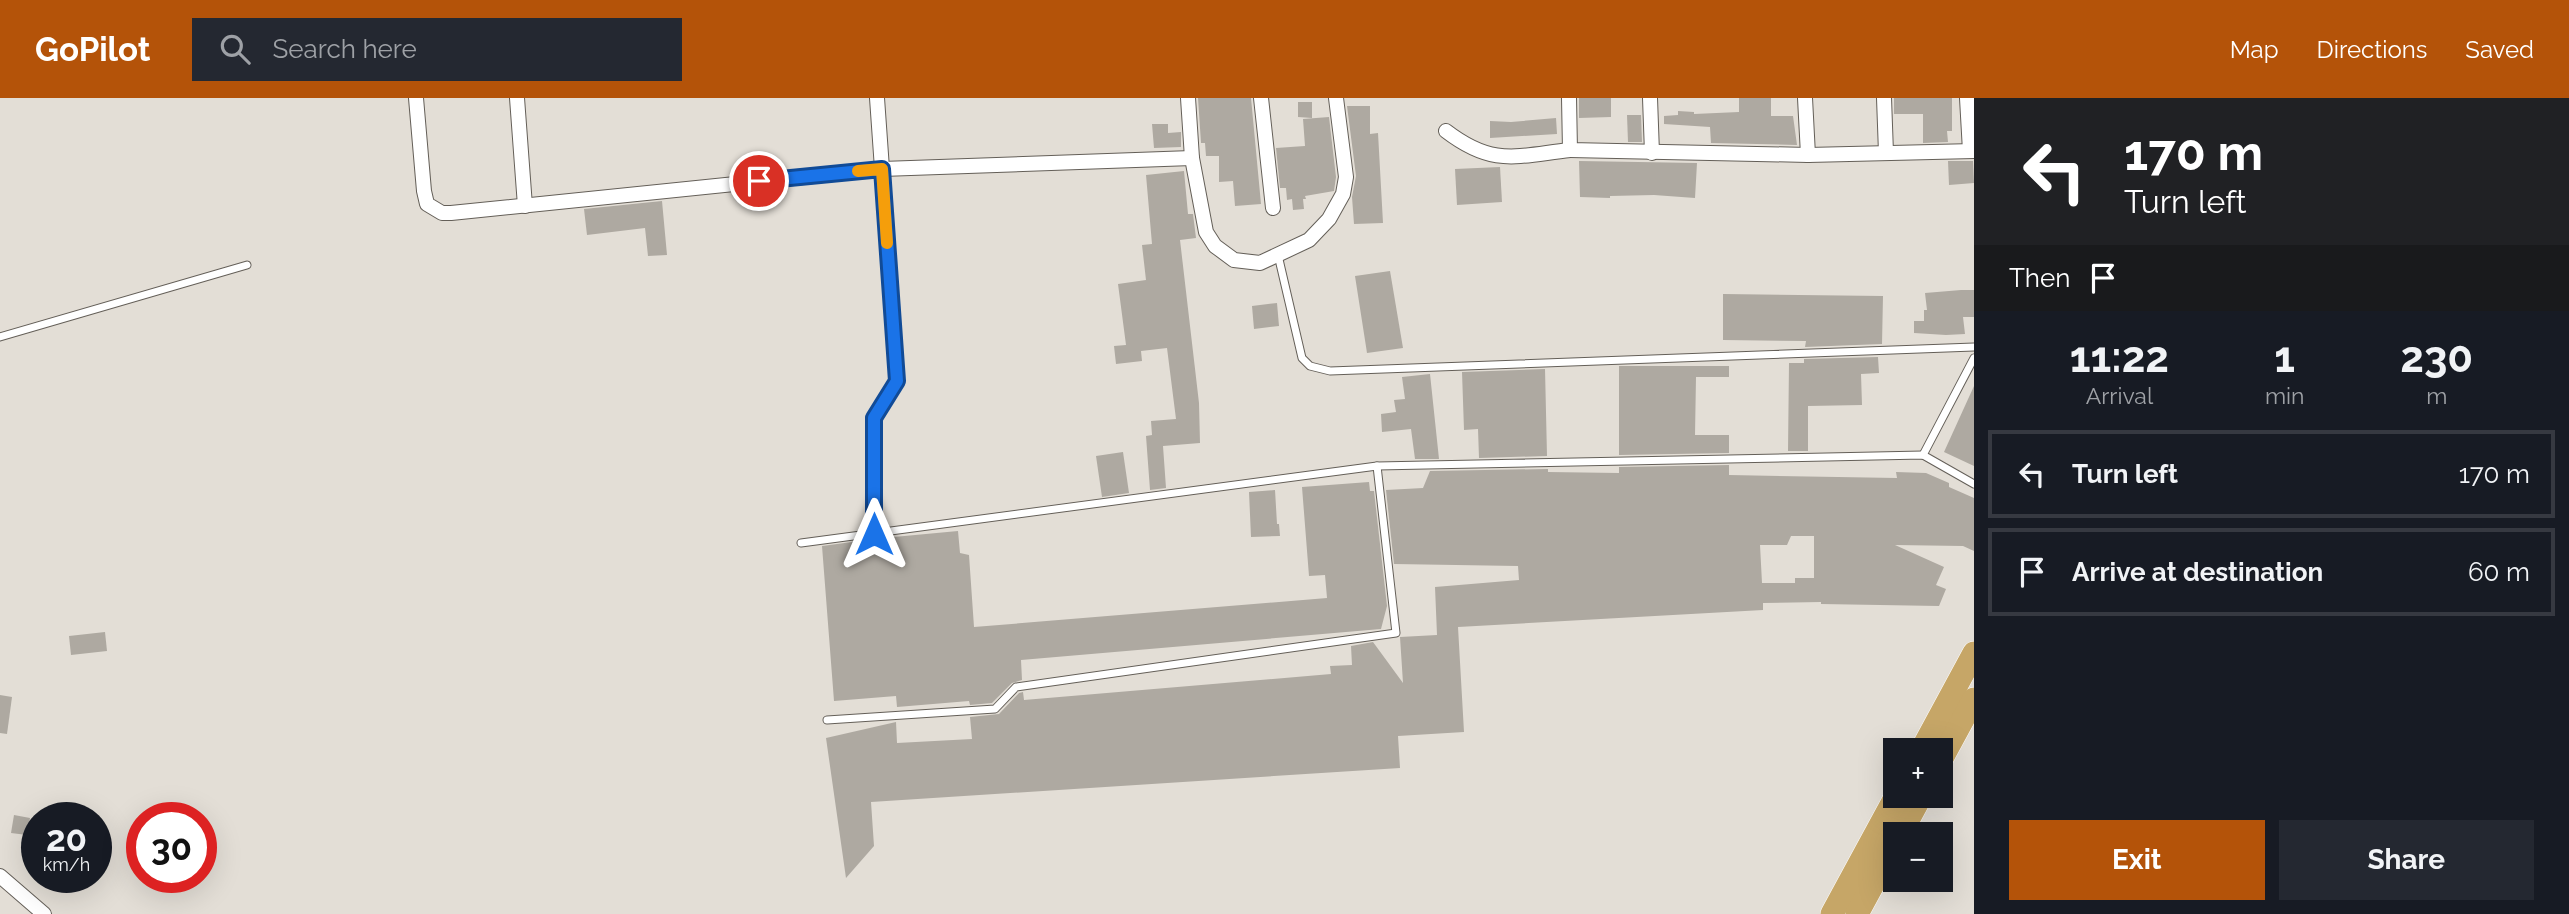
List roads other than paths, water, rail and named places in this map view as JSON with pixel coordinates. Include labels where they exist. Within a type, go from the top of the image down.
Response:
[{"type":"highway","points":[[1928,738],[1974,653]]},
{"type":"highway","points":[[1953,738],[1974,699]]},
{"type":"highway","points":[[1832,914],[1889,808]]},
{"type":"highway","points":[[1857,914],[1883,866]]},
{"type":"street","points":[[416,98],[427,204],[442,212],[452,213],[882,169],[1192,158]]},
{"type":"street","points":[[517,98],[524,206]]},
{"type":"street","points":[[874,534],[874,418],[897,381],[877,98]]},
{"type":"street","points":[[1188,98],[1192,158],[1206,232],[1215,246],[1234,260],[1260,263],[1309,240],[1329,219],[1343,194],[1346,177],[1336,98]]},
{"type":"street","points":[[1261,98],[1273,208]]},
{"type":"street","points":[[1569,98],[1570,150]]},
{"type":"street","points":[[1650,98],[1652,153]]},
{"type":"street","points":[[1805,98],[1808,155]]},
{"type":"street","points":[[1884,98],[1886,153]]},
{"type":"street","points":[[1446,131],[1476,151],[1498,158],[1570,150],[1808,155],[1972,151],[1967,98]]},
{"type":"street","points":[[0,876],[44,914]]},
{"type":"lane","points":[[1278,255],[1302,358],[1310,366],[1330,371],[1974,347]]},
{"type":"lane","points":[[0,337],[247,265]]},
{"type":"lane","points":[[1923,454],[1974,358]]},
{"type":"lane","points":[[801,543],[1377,466],[1923,454],[1974,484]]},
{"type":"lane","points":[[827,720],[995,709],[1016,687],[1396,633],[1377,466]]}]
